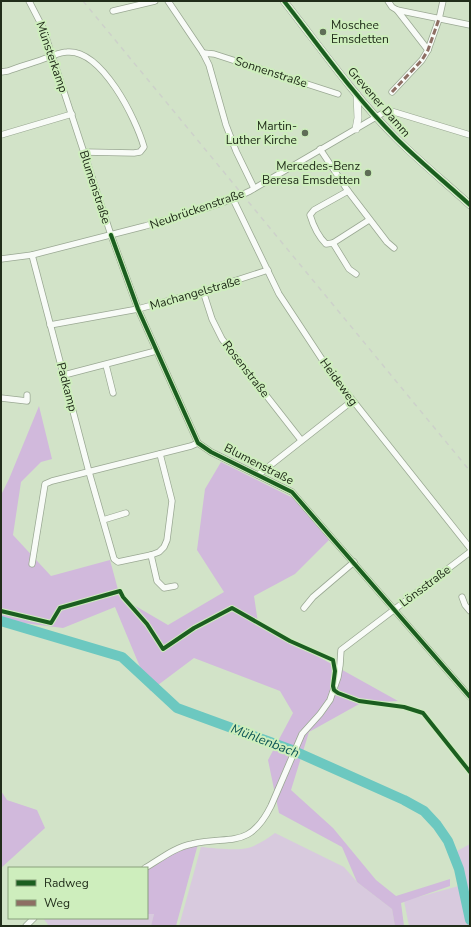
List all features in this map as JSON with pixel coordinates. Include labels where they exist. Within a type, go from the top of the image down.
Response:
[{"type":"main road","name":"Grevener Damm","points":[[284,1],[357,94],[396,138],[470,205]]},
{"type":"main road","points":[[356,129],[358,118],[357,94]]},
{"type":"street","name":"Münsterkamp","points":[[29,1],[43,28],[72,114]]},
{"type":"street","points":[[113,11],[155,1]]},
{"type":"street","points":[[168,1],[203,53],[209,65],[226,125],[236,151],[254,188]]},
{"type":"street","points":[[388,1],[392,7],[397,10],[470,25]]},
{"type":"street","points":[[392,92],[422,60],[428,50],[439,19],[443,1]]},
{"type":"street","points":[[397,10],[428,50]]},
{"type":"street","points":[[1,72],[66,52],[77,52],[86,56],[95,64],[108,77],[123,97],[135,121],[144,147],[140,152],[134,153],[84,152]]},
{"type":"street","name":"Sonnenstraße","points":[[203,53],[214,54],[338,94]]},
{"type":"street","name":"Neubrückenstraße","points":[[1,259],[32,254],[111,235],[233,199],[383,113],[391,111],[395,112],[470,135]]},
{"type":"street","points":[[1,135],[72,114]]},
{"type":"street","name":"Blumenstraße","points":[[72,114],[111,235],[138,310],[198,443],[211,452],[292,492],[470,697]]},
{"type":"street","points":[[320,149],[369,220],[387,242],[394,248]]},
{"type":"street","points":[[348,191],[314,210],[310,215],[311,221],[322,239],[326,244],[333,243],[369,220]]},
{"type":"street","name":"Heideweg","points":[[233,199],[280,294],[332,373],[470,548]]},
{"type":"street","points":[[333,243],[349,269],[356,274]]},
{"type":"street","name":"Padkamp","points":[[32,254],[89,472],[114,559],[118,562],[123,562],[151,555]]},
{"type":"street","name":"Machangelstraße","points":[[50,325],[138,310],[268,270]]},
{"type":"street","name":"Rosenstraße","points":[[203,291],[212,319],[222,339],[301,440]]},
{"type":"street","points":[[64,375],[156,351]]},
{"type":"street","points":[[106,365],[114,393]]},
{"type":"street","points":[[1,398],[27,401],[27,395]]},
{"type":"street","points":[[258,475],[352,400]]},
{"type":"street","points":[[32,564],[45,484],[192,446],[198,443]]},
{"type":"street","points":[[160,454],[172,501],[166,543],[158,552],[151,555],[157,582],[164,588],[175,586]]},
{"type":"street","points":[[102,520],[126,513]]},
{"type":"street","name":"Lönsstraße","points":[[147,867],[183,846],[201,842],[234,839],[242,837],[253,830],[265,818],[302,734],[330,700],[338,677],[341,650],[390,611],[395,609],[470,552]]},
{"type":"street","points":[[304,608],[312,597],[354,562]]},
{"type":"street","points":[[462,597],[465,605],[470,611]]},
{"type":"shaded area","points":[[39,406],[52,459],[41,462],[21,482],[13,535],[51,576],[110,560],[120,597],[168,625],[224,592],[197,550],[205,489],[221,462],[293,498],[329,540],[295,574],[254,596],[258,623],[398,701],[361,703],[309,732],[291,790],[333,828],[376,880],[396,896],[450,879],[450,886],[401,903],[404,926],[395,926],[392,909],[357,882],[342,847],[279,813],[268,760],[293,713],[280,691],[194,658],[150,691],[115,607],[63,628],[1,620],[1,495]]},
{"type":"shaded area","points":[[1,791],[7,800],[37,810],[45,828],[1,868]]},
{"type":"shaded area","points":[[275,833],[344,867],[357,882],[392,909],[395,926],[179,926],[201,847],[243,849],[262,842]]},
{"type":"shaded area","points":[[198,844],[176,926],[151,926],[154,914],[148,914],[148,867],[183,847]]},
{"type":"shaded area","points":[[470,844],[470,926],[409,926],[404,901],[466,884],[457,851]]},
{"type":"shaded area","points":[[148,914],[154,914],[151,926],[49,926],[44,919],[148,919]]},
{"type":"waterway","name":"Mühlenbach","points":[[1,621],[122,657],[177,708],[292,750],[404,800],[424,811],[437,825],[448,841],[459,869],[470,920]]},
{"type":"railway","points":[[83,1],[470,471]]},
{"type":"marked path","points":[[392,92],[422,60],[428,50],[439,19]]},
{"type":"cycle path","points":[[284,1],[338,71],[381,122],[414,155],[470,205]]},
{"type":"cycle path","points":[[111,235],[138,309],[198,443],[211,452],[292,492],[470,697]]},
{"type":"cycle path","points":[[1,611],[51,623],[60,608],[120,591],[123,597],[147,624],[163,649],[194,628],[232,608],[290,641],[333,660],[335,671],[333,686],[334,690],[338,693],[359,701],[404,707],[423,713],[470,772]]},
{"type":"place","name":"Moschee Emsdetten","points":[[323,32]]},
{"type":"place","name":"Martin- Luther Kirche","points":[[305,133]]},
{"type":"place","name":"Mercedes-Benz Beresa Emsdetten","points":[[368,173]]}]
